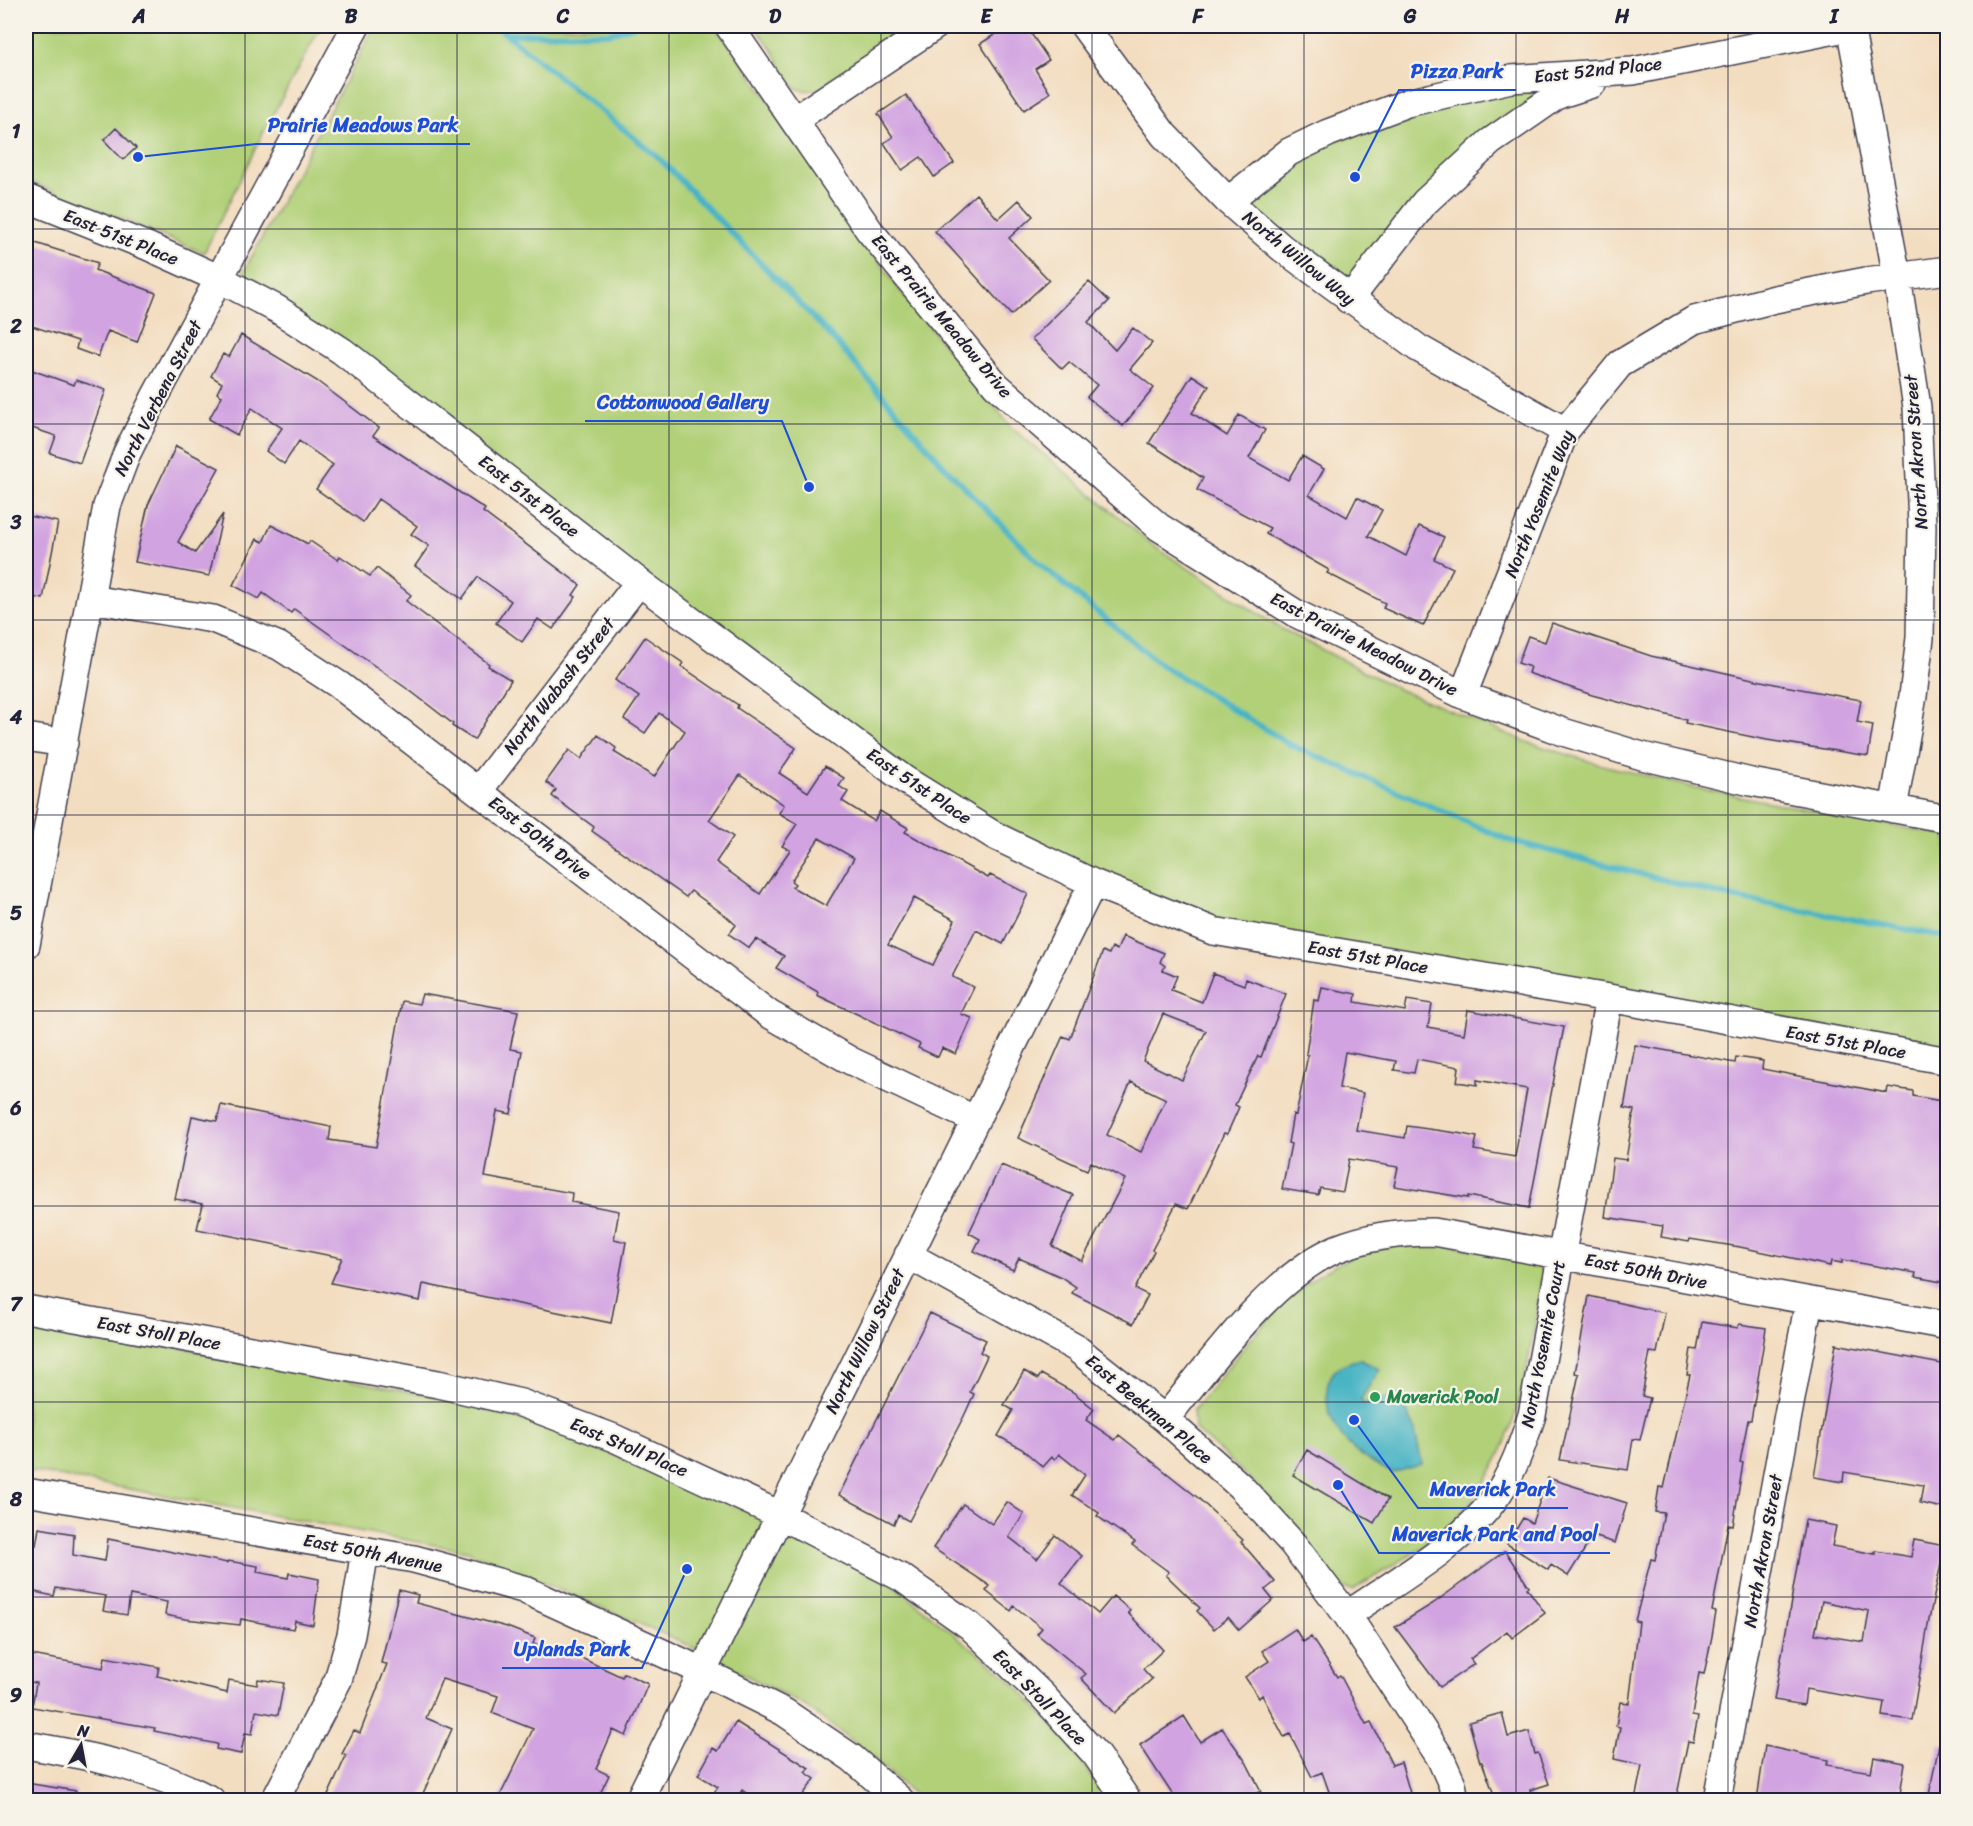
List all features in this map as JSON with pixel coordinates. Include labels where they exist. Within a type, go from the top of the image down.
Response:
[{"type":"street","name":"North Verbena Street","points":[[26,945],[107,506],[127,453],[356,26]]},
{"type":"street","name":"East Prairie Meadow Drive","points":[[729,26],[869,230],[996,385],[1159,527],[1295,613],[1463,695],[1563,732],[1642,756],[1750,782],[1947,819]]},
{"type":"street","points":[[794,120],[935,26]]},
{"type":"street","name":"North Willow Way","points":[[1084,26],[1164,135],[1228,201],[1282,248],[1349,300],[1418,348],[1565,431]]},
{"type":"street","name":"East 52nd Place","points":[[1228,201],[1289,152],[1328,133],[1407,103],[1511,79],[1633,71],[1850,26]]},
{"type":"street","name":"North Akron Street","points":[[1850,26],[1897,277],[1917,406],[1922,526],[1920,638],[1913,696],[1893,810]]},
{"type":"street","points":[[1349,300],[1425,202],[1490,142],[1558,95],[1633,71]]},
{"type":"street","name":"East 51st Place","points":[[26,198],[220,279],[277,309],[342,351],[639,582],[904,780],[995,836],[1093,883],[1213,931],[1609,998],[1947,1061]]},
{"type":"street","name":"North Yosemite Way","points":[[1463,695],[1565,431],[1620,363],[1694,320],[1775,298],[1947,270]]},
{"type":"street","name":"North Wabash Street","points":[[479,790],[639,582]]},
{"type":"street","name":"East 50th Drive","points":[[91,599],[213,620],[279,646],[339,685],[479,790],[769,1014],[851,1061],[974,1119]]},
{"type":"street","points":[[26,736],[64,743]]},
{"type":"street","name":"North Willow Street","points":[[639,1800],[704,1672],[974,1119],[1093,883]]},
{"type":"street","name":"North Yosemite Court","points":[[1347,1615],[1460,1535],[1492,1503],[1518,1459],[1532,1415],[1609,998]]},
{"type":"street","name":"East 50th Drive","points":[[1165,1419],[1261,1306],[1301,1270],[1335,1250],[1374,1236],[1403,1232],[1434,1232],[1947,1326]]},
{"type":"street","name":"East Beekman Place","points":[[908,1255],[1033,1322],[1076,1348],[1165,1419],[1240,1486],[1293,1544],[1347,1615]]},
{"type":"street","name":"North Akron Street","points":[[1717,1800],[1809,1301]]},
{"type":"street","name":"East Stoll Place","points":[[26,1309],[438,1383],[521,1403],[614,1438],[780,1515],[902,1578],[970,1626],[1042,1695],[1096,1755],[1127,1800]]},
{"type":"street","name":"East 50th Avenue","points":[[26,1492],[365,1551],[457,1569],[523,1589],[755,1696],[814,1731],[852,1758],[900,1800]]},
{"type":"street","points":[[275,1800],[338,1680],[351,1635],[365,1551]]},
{"type":"street","points":[[1347,1615],[1440,1757],[1452,1784],[1455,1800]]},
{"type":"street","points":[[26,1744],[139,1768],[178,1783],[211,1800]]},
{"type":"green space","points":[[26,26],[321,26],[263,133],[204,253],[26,180]]},
{"type":"green space","points":[[375,26],[714,26],[740,59],[897,287],[1012,428],[1155,547],[1280,628],[1400,690],[1527,742],[1598,764],[1696,788],[1947,836],[1947,1055],[1209,923],[1100,879],[929,786],[241,277]]},
{"type":"green space","points":[[754,26],[920,26],[819,89],[801,90],[786,78],[776,56]]},
{"type":"green space","points":[[1633,71],[1490,142],[1349,300],[1228,201],[1289,152],[1407,103]]},
{"type":"green space","points":[[1402,1243],[1446,1245],[1531,1259],[1543,1273],[1525,1378],[1505,1443],[1490,1473],[1470,1502],[1445,1529],[1413,1553],[1353,1590],[1340,1587],[1291,1522],[1236,1466],[1195,1429],[1193,1411],[1251,1339],[1299,1290],[1317,1276],[1347,1259]]},
{"type":"green space","points":[[26,1318],[443,1398],[553,1429],[743,1509],[897,1588],[1010,1679],[1065,1739],[1108,1800],[920,1800],[863,1749],[805,1706],[678,1640],[468,1551],[26,1470]]},
{"type":"water","name":"Maverick Pool","points":[[1361,1360],[1380,1369],[1361,1399],[1363,1404],[1399,1395],[1414,1426],[1422,1464],[1393,1473],[1360,1454],[1348,1444],[1336,1427],[1327,1402],[1330,1379],[1336,1370],[1346,1363]]},
{"type":"building","points":[[1008,26],[1026,26],[1049,60],[1035,69],[1050,93],[1024,110],[980,44]]},
{"type":"building","points":[[906,95],[954,163],[934,177],[921,157],[902,170],[884,143],[893,137],[878,114]]},
{"type":"building","points":[[116,128],[136,148],[123,160],[104,140]]},
{"type":"building","points":[[976,194],[998,219],[1019,200],[1033,216],[1009,238],[1049,280],[1011,315],[935,231]]},
{"type":"building","points":[[26,240],[98,263],[95,270],[156,293],[137,342],[108,331],[98,357],[76,349],[78,341],[26,324]]},
{"type":"building","points":[[1089,282],[1109,301],[1088,322],[1115,350],[1133,328],[1152,343],[1130,369],[1154,388],[1123,426],[1087,397],[1097,385],[1069,362],[1062,369],[1032,339]]},
{"type":"building","points":[[241,335],[317,381],[379,428],[373,436],[485,509],[483,512],[580,585],[573,595],[576,597],[553,629],[538,619],[522,642],[496,623],[511,601],[478,577],[462,599],[415,566],[429,546],[411,534],[417,526],[378,499],[363,522],[316,489],[333,465],[299,441],[284,464],[266,451],[282,428],[252,408],[237,435],[209,419],[222,396],[217,393],[222,383],[211,376],[223,354],[229,357]]},
{"type":"building","points":[[26,368],[74,385],[76,380],[106,390],[80,463],[50,453],[56,436],[26,426]]},
{"type":"building","points":[[1192,375],[1209,386],[1192,413],[1227,436],[1239,415],[1265,430],[1249,458],[1288,480],[1302,456],[1324,469],[1309,495],[1347,517],[1357,497],[1382,510],[1368,536],[1406,556],[1419,526],[1444,537],[1434,559],[1453,568],[1423,626],[1383,608],[1385,603],[1327,573],[1329,570],[1266,534],[1270,528],[1197,490],[1203,478],[1149,443]]},
{"type":"building","points":[[176,446],[219,468],[178,542],[195,553],[223,514],[209,576],[135,562],[148,505]]},
{"type":"building","points":[[28,516],[58,522],[43,599],[26,596]]},
{"type":"building","points":[[271,525],[308,544],[310,541],[338,560],[340,556],[370,576],[377,568],[411,595],[406,601],[489,664],[488,666],[511,680],[474,740],[452,726],[453,724],[413,693],[294,609],[291,613],[263,593],[259,599],[233,585],[257,539],[263,542]]},
{"type":"building","points":[[1552,623],[1651,656],[1779,685],[1861,700],[1857,722],[1873,725],[1868,756],[1767,740],[1685,723],[1686,720],[1592,695],[1528,673],[1530,667],[1518,663],[1528,636],[1545,642]]},
{"type":"building","points":[[645,637],[683,663],[681,666],[738,705],[737,708],[796,748],[779,773],[808,792],[825,766],[844,778],[839,786],[848,792],[842,801],[874,821],[880,811],[908,828],[905,832],[988,878],[990,875],[1028,894],[1003,944],[976,930],[952,977],[974,987],[961,1014],[972,1018],[956,1054],[942,1048],[938,1057],[918,1048],[920,1044],[817,995],[818,992],[776,968],[784,956],[756,939],[749,948],[729,934],[736,925],[726,916],[691,891],[686,897],[592,831],[594,827],[552,796],[556,790],[546,782],[569,750],[581,759],[598,735],[616,748],[614,752],[654,777],[685,731],[659,713],[645,733],[624,719],[639,697],[615,680]],"holes":[[[740,775],[784,805],[779,813],[797,824],[782,846],[790,850],[760,894],[716,862],[733,837],[709,820]],[[819,838],[854,858],[826,906],[792,887],[795,884],[791,881]],[[914,898],[955,920],[933,965],[888,945]]]},
{"type":"building","points":[[1123,936],[1164,953],[1160,962],[1165,966],[1163,970],[1177,976],[1171,990],[1202,1002],[1213,973],[1244,985],[1246,979],[1286,994],[1261,1057],[1258,1056],[1235,1105],[1239,1107],[1227,1134],[1224,1133],[1188,1209],[1176,1204],[1152,1250],[1154,1251],[1135,1289],[1148,1295],[1133,1324],[1072,1293],[1076,1287],[1061,1277],[1019,1258],[1013,1270],[974,1251],[980,1239],[969,1233],[1001,1165],[1073,1195],[1052,1246],[1082,1261],[1125,1179],[1091,1162],[1087,1170],[1018,1138],[1063,1036],[1070,1039],[1103,951],[1109,954],[1112,947],[1117,950]],"holes":[[[1163,1014],[1206,1031],[1182,1080],[1143,1061]],[[1131,1082],[1166,1099],[1141,1152],[1107,1135]]]},
{"type":"building","points":[[1322,987],[1356,994],[1355,1002],[1405,1011],[1407,1000],[1432,1004],[1428,1027],[1464,1034],[1468,1010],[1564,1027],[1529,1208],[1468,1196],[1468,1198],[1394,1186],[1398,1167],[1349,1159],[1343,1192],[1320,1188],[1318,1195],[1282,1189],[1291,1144],[1288,1143],[1293,1114],[1296,1115],[1308,1055],[1306,1054],[1314,1000],[1319,1001]],"holes":[[[1345,1052],[1396,1061],[1394,1070],[1414,1073],[1417,1059],[1459,1067],[1457,1082],[1477,1085],[1477,1080],[1527,1089],[1515,1157],[1474,1150],[1477,1137],[1457,1133],[1407,1126],[1405,1138],[1356,1130],[1363,1093],[1339,1088]]]},
{"type":"building","points":[[422,994],[518,1011],[510,1049],[522,1051],[511,1114],[497,1111],[485,1177],[572,1193],[571,1202],[619,1211],[614,1239],[626,1242],[611,1323],[423,1284],[420,1301],[331,1283],[342,1258],[197,1229],[203,1204],[175,1199],[192,1116],[217,1121],[221,1105],[331,1127],[329,1140],[376,1147],[402,1001],[419,1004]]},
{"type":"building","points":[[1635,1045],[1735,1063],[1736,1057],[1763,1061],[1762,1069],[1887,1093],[1888,1087],[1913,1091],[1913,1096],[1947,1102],[1947,1179],[1940,1226],[1947,1227],[1947,1248],[1942,1282],[1915,1277],[1916,1273],[1842,1260],[1842,1263],[1831,1261],[1830,1266],[1740,1247],[1661,1237],[1663,1226],[1605,1217],[1613,1158],[1626,1160],[1634,1110],[1624,1108]]},
{"type":"building","points":[[1589,1296],[1665,1313],[1657,1353],[1650,1352],[1642,1396],[1650,1398],[1640,1440],[1633,1439],[1628,1470],[1560,1460],[1579,1374],[1575,1373]]},
{"type":"building","points":[[930,1313],[986,1340],[980,1352],[987,1356],[970,1392],[974,1394],[964,1416],[909,1521],[898,1515],[894,1524],[839,1495]]},
{"type":"building","points":[[1702,1322],[1738,1328],[1739,1324],[1766,1328],[1751,1420],[1748,1420],[1740,1462],[1743,1463],[1733,1526],[1728,1525],[1712,1611],[1716,1612],[1712,1636],[1704,1674],[1699,1673],[1692,1716],[1698,1717],[1693,1742],[1688,1741],[1676,1800],[1635,1800],[1642,1765],[1614,1759],[1620,1727],[1616,1726],[1620,1702],[1629,1703],[1639,1622],[1635,1621],[1651,1559],[1655,1560],[1664,1513],[1655,1512],[1659,1487],[1664,1488],[1690,1375],[1687,1375],[1691,1349],[1697,1350]]},
{"type":"building","points":[[1836,1344],[1947,1365],[1947,1509],[1920,1503],[1923,1485],[1844,1472],[1843,1482],[1814,1477]]},
{"type":"building","points":[[1024,1371],[1038,1379],[1041,1374],[1073,1392],[1094,1409],[1086,1420],[1115,1440],[1119,1435],[1197,1497],[1243,1540],[1241,1542],[1275,1582],[1265,1590],[1273,1600],[1239,1630],[1228,1617],[1214,1629],[1197,1611],[1200,1608],[1166,1575],[1169,1572],[1132,1545],[1135,1542],[1097,1516],[1099,1513],[1072,1495],[1085,1475],[1059,1454],[1055,1459],[1052,1457],[1043,1467],[1022,1449],[998,1436],[1013,1410],[1004,1405]]},
{"type":"building","points":[[1307,1450],[1388,1499],[1374,1523],[1293,1475]]},
{"type":"building","points":[[1548,1478],[1627,1503],[1615,1543],[1593,1536],[1568,1576],[1551,1565],[1548,1570],[1507,1544],[1523,1518],[1532,1523]]},
{"type":"building","points":[[1007,1502],[1024,1514],[1009,1537],[1037,1559],[1055,1535],[1082,1556],[1061,1583],[1098,1614],[1113,1596],[1130,1610],[1128,1613],[1163,1650],[1143,1669],[1152,1679],[1114,1713],[1081,1678],[1086,1674],[1037,1634],[1042,1628],[1014,1606],[1011,1611],[986,1591],[990,1586],[933,1548],[963,1504],[992,1524]]},
{"type":"building","points":[[1805,1520],[1836,1526],[1832,1546],[1875,1554],[1875,1551],[1911,1557],[1914,1540],[1945,1546],[1929,1619],[1912,1720],[1882,1716],[1884,1702],[1806,1689],[1804,1705],[1774,1700]],"holes":[[[1822,1601],[1869,1611],[1864,1642],[1815,1634]]]},
{"type":"building","points":[[39,1528],[74,1534],[73,1555],[105,1561],[108,1539],[227,1563],[228,1561],[258,1566],[257,1572],[288,1578],[289,1573],[319,1579],[313,1625],[295,1621],[293,1629],[241,1619],[240,1625],[185,1619],[165,1615],[167,1602],[130,1595],[127,1615],[103,1611],[106,1596],[56,1588],[54,1596],[30,1591],[33,1575],[26,1573],[26,1543],[36,1545]]},
{"type":"building","points":[[1505,1551],[1545,1613],[1512,1638],[1507,1631],[1470,1659],[1474,1664],[1440,1687],[1395,1627],[1434,1603]]},
{"type":"building","points":[[399,1590],[418,1595],[416,1603],[507,1627],[535,1638],[533,1644],[576,1659],[577,1656],[622,1677],[624,1673],[648,1684],[626,1736],[613,1730],[596,1769],[609,1775],[597,1800],[498,1800],[533,1729],[492,1713],[498,1696],[442,1679],[426,1718],[452,1729],[420,1800],[326,1800],[346,1756],[342,1754],[354,1730],[360,1733],[387,1664],[381,1663]]},
{"type":"building","points":[[1295,1629],[1303,1642],[1311,1637],[1337,1677],[1340,1675],[1366,1724],[1371,1722],[1392,1765],[1401,1762],[1412,1800],[1332,1800],[1322,1772],[1312,1777],[1290,1734],[1284,1737],[1262,1695],[1259,1698],[1245,1677],[1269,1661],[1262,1651]]},
{"type":"building","points":[[26,1654],[103,1668],[105,1657],[159,1667],[157,1676],[227,1693],[229,1680],[257,1685],[258,1679],[284,1683],[278,1715],[256,1711],[252,1734],[245,1733],[241,1754],[216,1749],[217,1744],[154,1731],[155,1728],[32,1707],[36,1683],[26,1681]]},
{"type":"building","points":[[1502,1713],[1508,1737],[1529,1731],[1535,1754],[1538,1753],[1549,1784],[1530,1790],[1534,1800],[1496,1800],[1482,1762],[1480,1762],[1469,1722]]},
{"type":"building","points":[[1184,1716],[1200,1742],[1222,1728],[1246,1762],[1261,1791],[1242,1800],[1176,1800],[1140,1745]]},
{"type":"building","points":[[736,1722],[809,1768],[805,1772],[815,1779],[799,1800],[756,1800],[742,1790],[736,1800],[709,1800],[718,1787],[698,1775],[713,1748],[718,1751]]},
{"type":"building","points":[[1939,1744],[1947,1745],[1947,1800],[1928,1800]]},
{"type":"building","points":[[1765,1746],[1828,1760],[1827,1765],[1871,1772],[1874,1757],[1905,1763],[1899,1800],[1757,1800]]},
{"type":"building","points":[[26,1783],[76,1791],[76,1800],[26,1800]]},
{"type":"waterway","points":[[496,26],[658,157],[827,332],[946,468],[1041,565],[1161,665],[1291,745],[1508,840],[1731,897],[1948,937]]},
{"type":"waterway","points":[[509,34],[609,33],[633,26]]},
{"type":"place","name":"Prairie Meadows Park","points":[[138,157]]},
{"type":"place","name":"Pizza Park","points":[[1355,177]]},
{"type":"place","name":"Cottonwood Gallery","points":[[809,487]]},
{"type":"place","name":"Maverick Pool","points":[[1375,1397]]},
{"type":"place","name":"Maverick Park","points":[[1354,1420]]},
{"type":"place","name":"Maverick Park and Pool","points":[[1338,1485]]},
{"type":"place","name":"Uplands Park","points":[[687,1569]]}]
